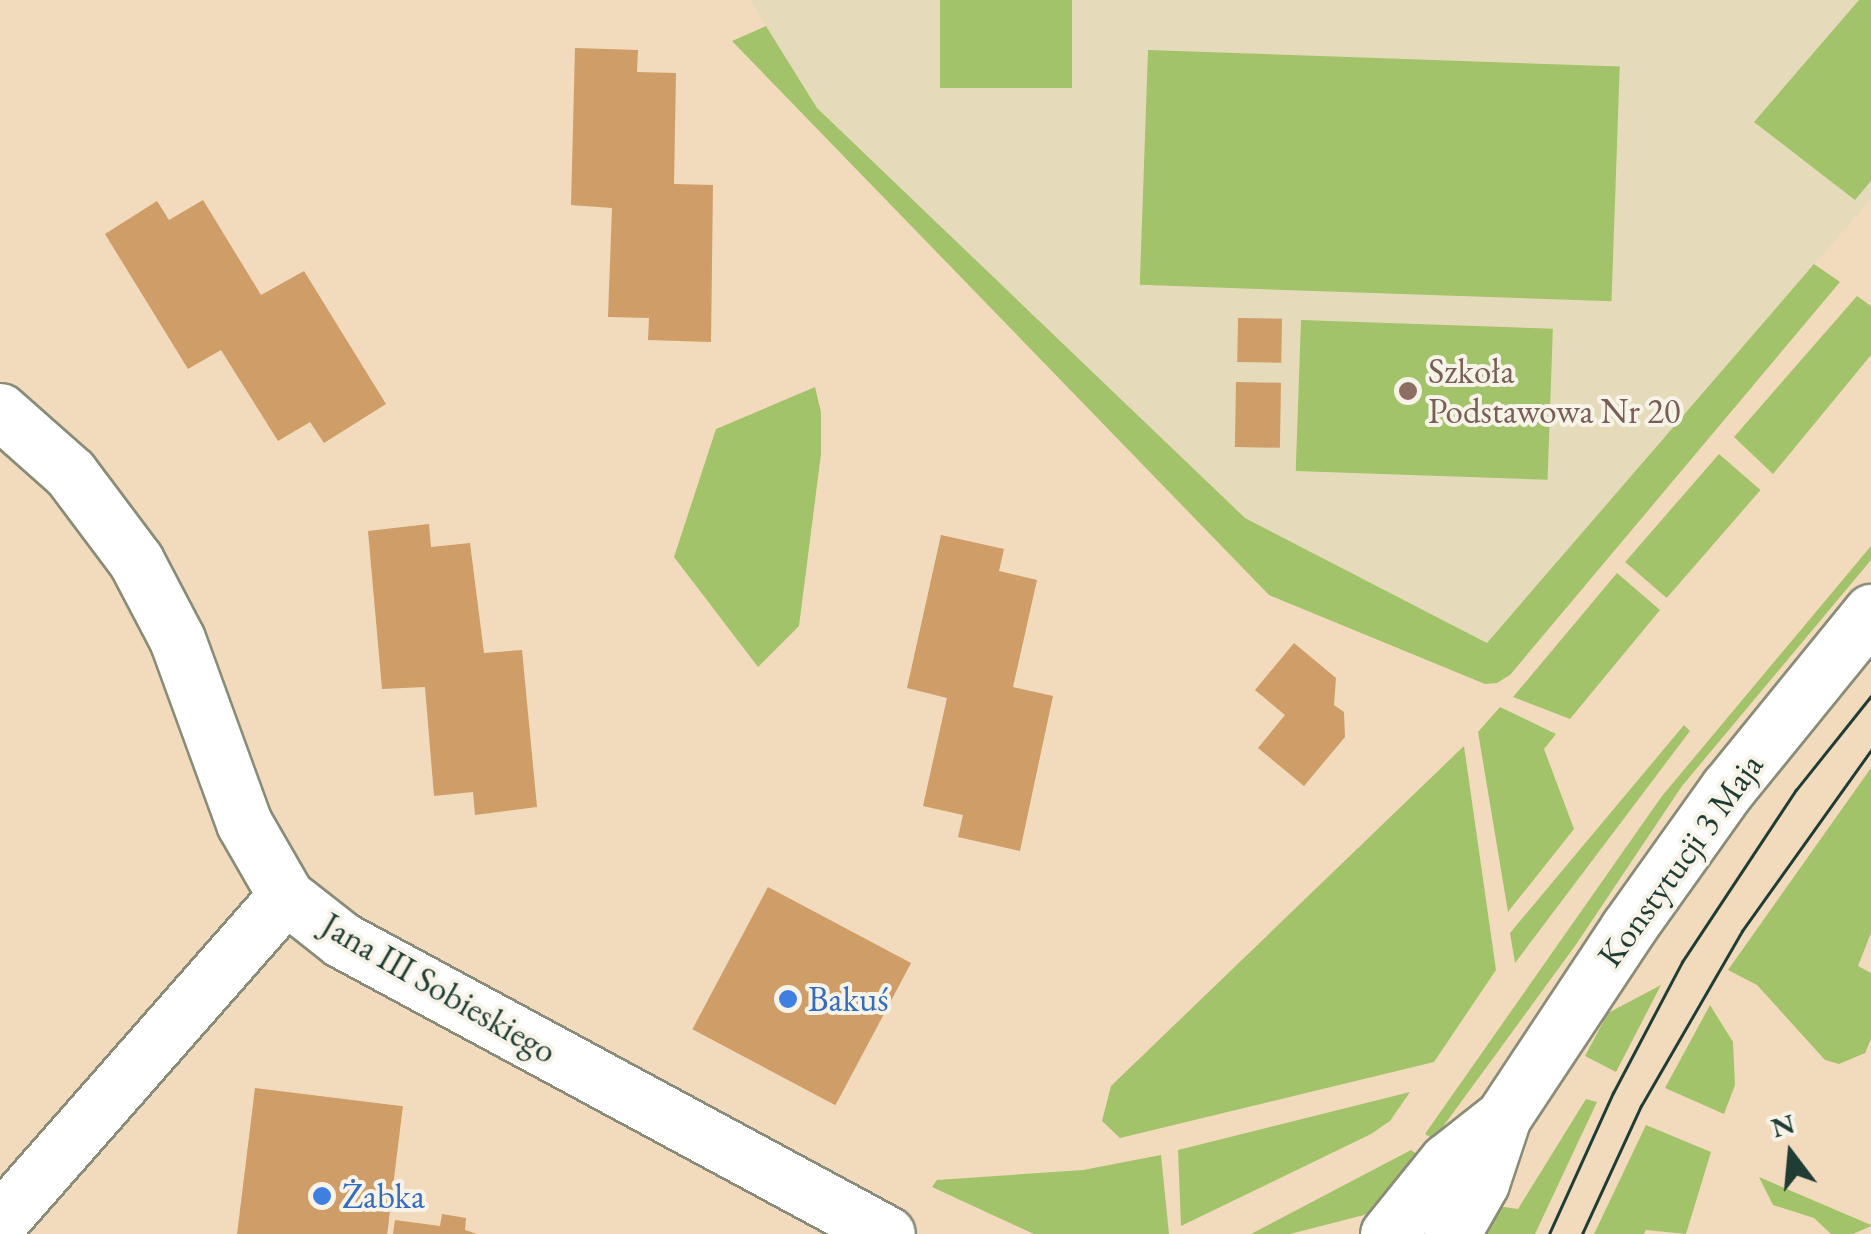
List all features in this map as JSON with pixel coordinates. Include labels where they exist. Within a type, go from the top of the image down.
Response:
[{"type":"street","name":"Jana III Sobieskiego","points":[[0,410],[70,473],[136,561],[177,638],[244,824],[286,896],[342,940],[876,1232]]},
{"type":"street","name":"Konstytucji 3 Maja","points":[[1452,1234],[1481,1182],[1503,1117],[1728,788],[1871,612]]},
{"type":"street","points":[[0,1221],[286,896]]},
{"type":"street","name":"Konstytucji 3 Maja","points":[[1388,1234],[1447,1161],[1503,1117]]},
{"type":"shaded area","name":"Szkoła Podstawowa Nr 20","points":[[750,0],[1871,0],[1871,199],[1487,643],[1245,518],[817,108]]},
{"type":"green space","points":[[940,0],[1072,0],[1072,88],[940,88]]},
{"type":"green space","points":[[1859,0],[1871,0],[1871,181],[1855,200],[1754,122]]},
{"type":"green space","points":[[766,26],[817,108],[1245,518],[1487,643],[1814,264],[1840,282],[1510,675],[1497,683],[1485,684],[1269,595],[732,41]]},
{"type":"green space","points":[[1148,50],[1620,66],[1612,301],[1140,285]]},
{"type":"green space","points":[[1857,296],[1871,306],[1871,355],[1773,474],[1734,437]]},
{"type":"green space","points":[[1301,320],[1553,329],[1548,480],[1296,471]]},
{"type":"green space","points":[[815,387],[821,412],[821,454],[799,626],[758,667],[674,557],[716,429]]},
{"type":"green space","points":[[1719,454],[1761,490],[1667,598],[1625,562]]},
{"type":"green space","points":[[1871,546],[1871,560],[1682,786],[1575,946],[1434,1139],[1425,1134],[1662,796]]},
{"type":"green space","points":[[1617,573],[1660,610],[1570,719],[1513,697]]},
{"type":"green space","points":[[1500,707],[1556,734],[1544,749],[1574,829],[1508,912],[1478,732]]},
{"type":"green space","points":[[1684,725],[1690,731],[1515,963],[1510,933]]},
{"type":"green space","points":[[1464,746],[1496,970],[1434,1062],[1120,1138],[1102,1121],[1111,1086]]},
{"type":"green space","points":[[1871,768],[1871,933],[1858,966],[1871,973],[1871,1039],[1865,1053],[1839,1064],[1825,1060],[1757,985],[1728,970]]},
{"type":"green space","points":[[1661,985],[1616,1072],[1585,1056],[1608,1013]]},
{"type":"green space","points":[[1710,1005],[1733,1042],[1735,1085],[1724,1114],[1665,1088]]},
{"type":"green space","points":[[1410,1092],[1390,1121],[1371,1134],[1181,1226],[1178,1150]]},
{"type":"green space","points":[[1586,1099],[1597,1102],[1535,1234],[1477,1234],[1498,1206],[1518,1209]]},
{"type":"green space","points":[[1646,1125],[1711,1152],[1686,1234],[1646,1230],[1644,1234],[1594,1234]]},
{"type":"green space","points":[[1411,1150],[1424,1159],[1384,1205],[1364,1215],[1290,1234],[1251,1234]]},
{"type":"green space","points":[[1161,1155],[1169,1234],[1034,1234],[932,1187],[937,1180],[1083,1170]]},
{"type":"green space","points":[[1759,1177],[1871,1226],[1853,1234],[1831,1234],[1814,1218],[1773,1205]]},
{"type":"building","points":[[575,48],[638,50],[637,72],[676,73],[674,184],[713,185],[711,342],[648,340],[649,318],[608,317],[612,208],[571,205]]},
{"type":"building","points":[[203,200],[261,295],[304,271],[386,404],[324,443],[310,422],[278,441],[221,350],[188,369],[105,234],[157,201],[169,220]]},
{"type":"building","points":[[1238,318],[1282,319],[1281,363],[1237,362]]},
{"type":"building","points":[[1236,382],[1281,383],[1280,448],[1235,447]]},
{"type":"building","points":[[429,524],[431,547],[470,543],[484,653],[522,650],[537,807],[475,815],[473,792],[434,796],[425,687],[382,689],[368,531]]},
{"type":"building","points":[[941,535],[1004,549],[999,571],[1037,580],[1013,687],[1053,696],[1020,851],[958,837],[963,815],[923,806],[947,698],[907,688]]},
{"type":"building","points":[[1294,643],[1336,678],[1334,705],[1344,712],[1345,737],[1304,786],[1258,748],[1285,715],[1255,690]]},
{"type":"building","points":[[768,887],[911,963],[835,1105],[692,1029]]},
{"type":"building","points":[[255,1088],[403,1106],[387,1234],[237,1234]]},
{"type":"building","points":[[442,1214],[466,1218],[465,1230],[477,1234],[393,1234],[395,1220],[440,1226]]},
{"type":"tram line","points":[[1549,1234],[1613,1093],[1682,962],[1796,790],[1871,696]]},
{"type":"tram line","points":[[1582,1234],[1641,1106],[1742,931],[1871,750]]},
{"type":"place","name":"Szkoła Podstawowa Nr 20","points":[[1408,391]]},
{"type":"place","name":"Bakuś","points":[[788,999]]},
{"type":"place","name":"Żabka","points":[[322,1196]]}]
